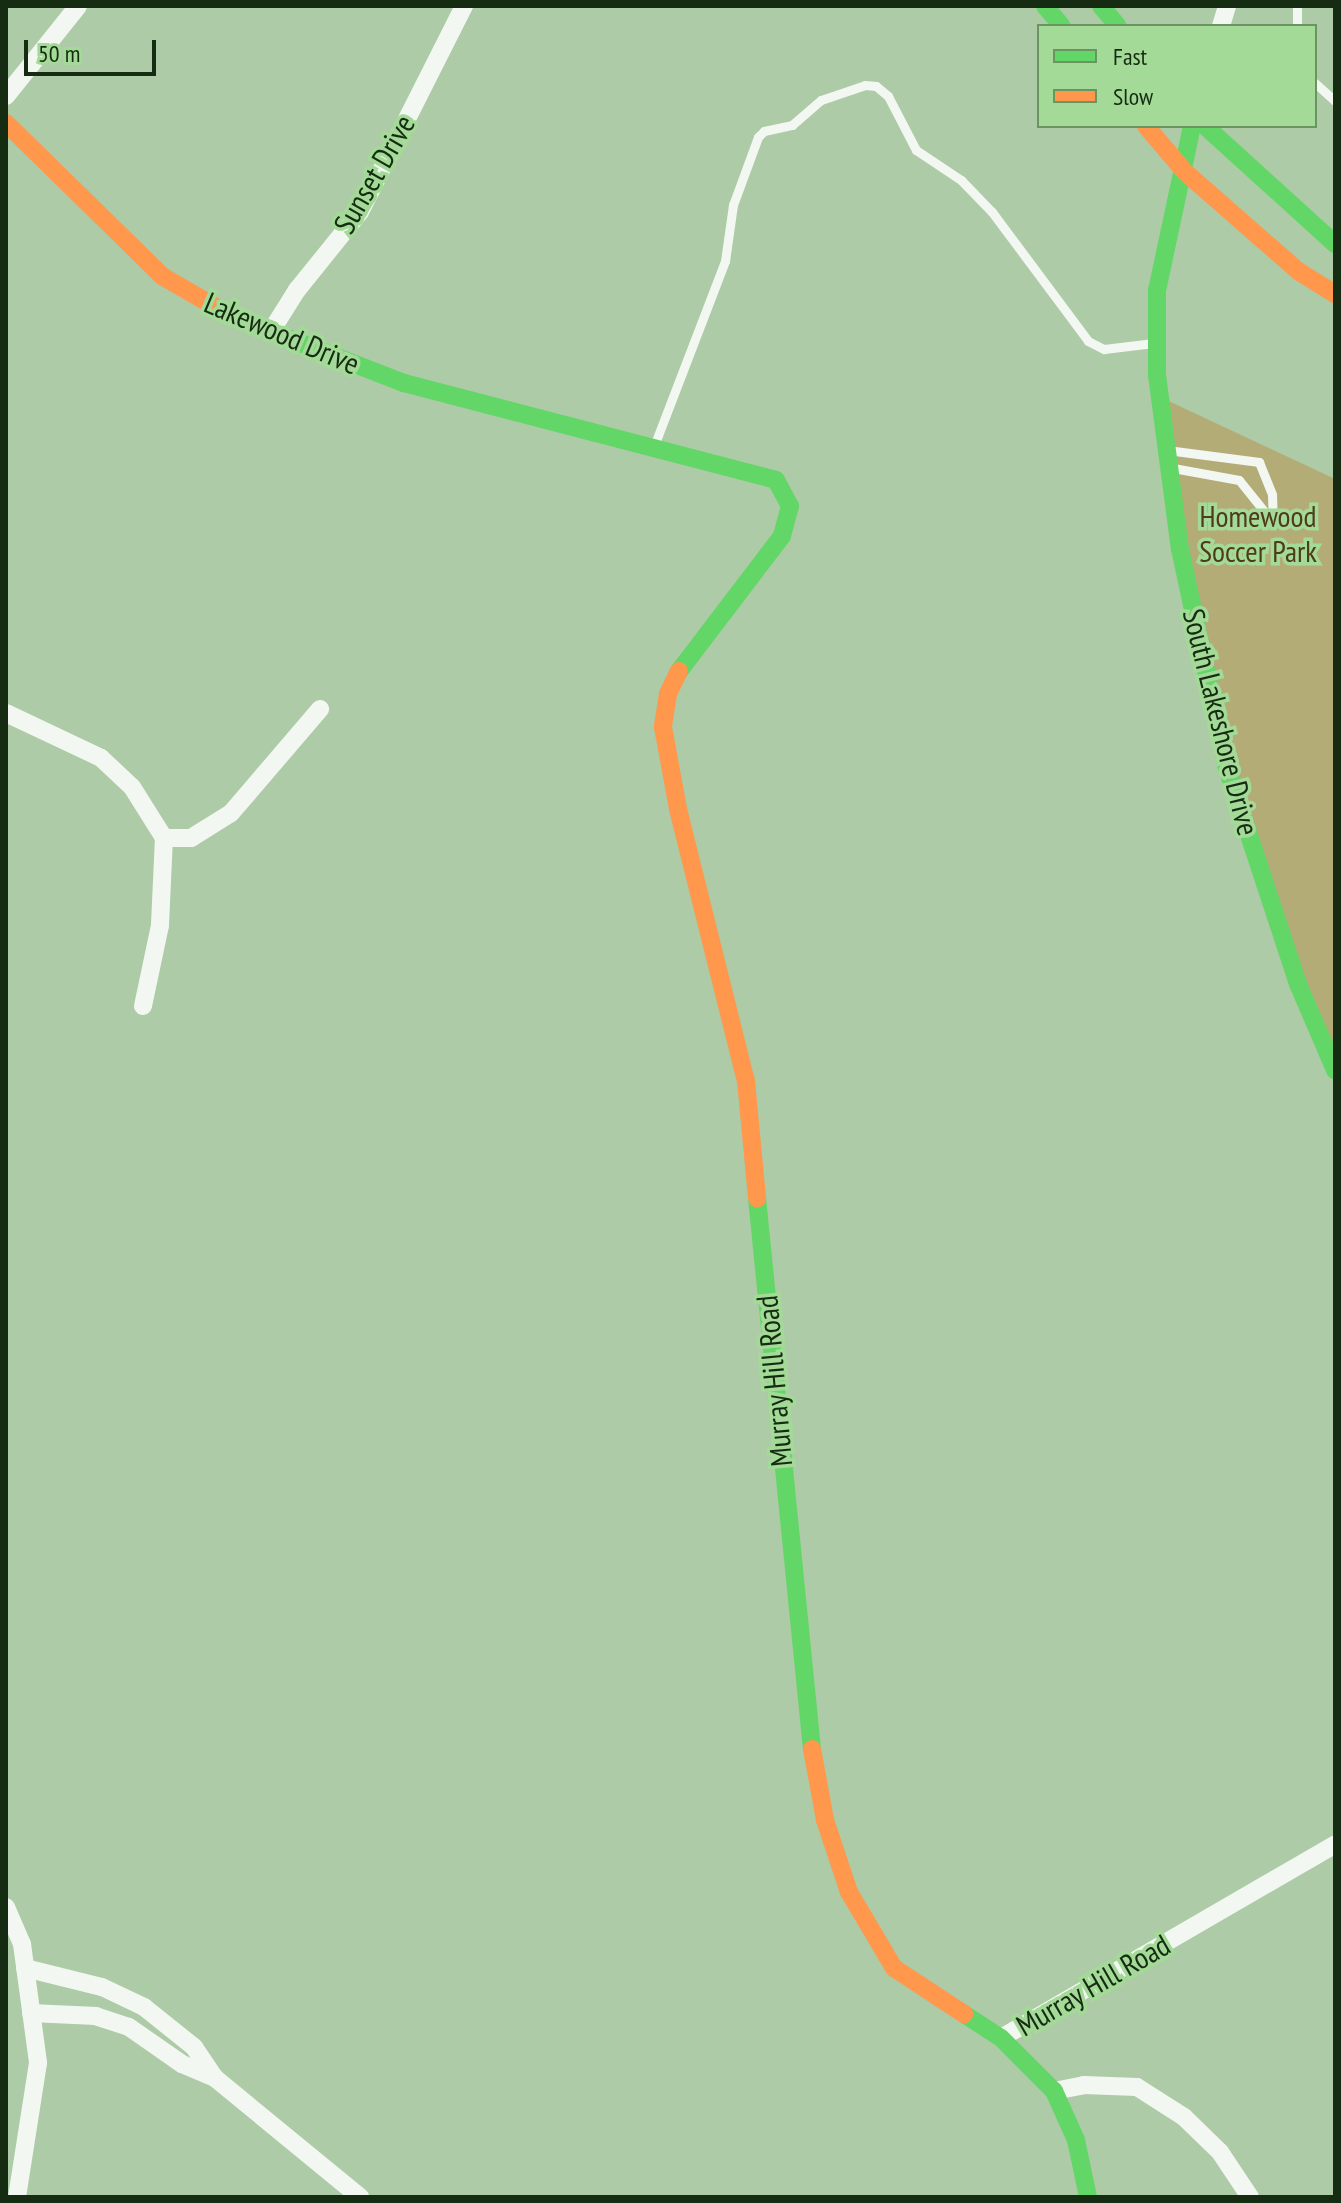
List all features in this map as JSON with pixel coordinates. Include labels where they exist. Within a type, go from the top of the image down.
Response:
[{"type":"street","points":[[6,96],[78,6]]},
{"type":"street","name":"Sunset Drive","points":[[270,333],[297,290],[360,212],[464,6]]},
{"type":"street","points":[[1045,6],[1060,24]]},
{"type":"street","points":[[1101,6],[1116,24]]},
{"type":"street","name":"Lakewood Drive","points":[[6,123],[162,276],[221,312],[404,383],[616,439]]},
{"type":"street","points":[[1148,128],[1185,172],[1298,271],[1335,294]]},
{"type":"street","name":"South Lakeshore Drive","points":[[1192,128],[1185,172],[1157,290],[1157,342],[1168,458],[1202,668],[1227,768],[1298,984],[1335,1070]]},
{"type":"street","points":[[1207,128],[1335,244]]},
{"type":"street","name":"Murray Hill Road","points":[[616,439],[776,480],[790,506],[782,536],[680,668],[668,694],[663,727],[678,809],[746,1081],[806,1716],[825,1820],[849,1892],[894,1968],[1001,2038],[1335,1844]]},
{"type":"street","points":[[164,838],[191,838],[231,813],[320,709]]},
{"type":"street","points":[[6,713],[101,758],[132,787],[164,838],[160,925],[143,1006]]},
{"type":"street","points":[[6,1907],[22,1944],[38,2063],[17,2197]]},
{"type":"street","points":[[25,1968],[102,1987],[144,2007],[194,2047],[215,2078]]},
{"type":"street","points":[[31,2013],[69,2013],[115,2022],[142,2034],[182,2064],[215,2078],[360,2197]]},
{"type":"street","points":[[1001,2038],[1054,2091],[1076,2140],[1088,2197]]},
{"type":"street","points":[[1054,2091],[1084,2085],[1137,2087],[1184,2117],[1220,2152],[1250,2197]]},
{"type":"lane","points":[[654,447],[725,261],[733,205],[758,137],[792,125],[821,100],[865,85],[876,86],[888,96],[916,150],[961,180],[992,212],[1088,341],[1104,349],[1157,342]]},
{"type":"lane","points":[[1317,85],[1335,101]]},
{"type":"lane","points":[[1168,458],[1259,462],[1272,495],[1273,523],[1239,480],[1168,458]]},
{"type":"green space","name":"Homewood Soccer Park","points":[[1160,397],[1335,479],[1335,1069],[1235,791]]},
{"type":"traffic: fast","points":[[1045,6],[1060,24]]},
{"type":"traffic: fast","points":[[1101,6],[1116,24]]},
{"type":"traffic: fast","points":[[1192,128],[1157,290],[1157,375],[1180,549],[1227,768],[1298,984],[1335,1070]]},
{"type":"traffic: fast","points":[[1207,128],[1335,244]]},
{"type":"traffic: fast","points":[[231,316],[404,383],[776,480],[790,506],[782,536],[679,671]]},
{"type":"traffic: fast","points":[[757,1198],[812,1749]]},
{"type":"traffic: fast","points":[[964,2014],[1001,2038],[1054,2091],[1076,2140],[1088,2197]]},
{"type":"traffic: slow","points":[[6,123],[162,276],[231,316]]},
{"type":"traffic: slow","points":[[1148,128],[1185,172],[1298,271],[1335,294]]},
{"type":"traffic: slow","points":[[679,671],[668,694],[663,727],[678,809],[746,1081],[757,1198]]},
{"type":"traffic: slow","points":[[812,1749],[825,1820],[849,1892],[894,1968],[964,2014]]}]
